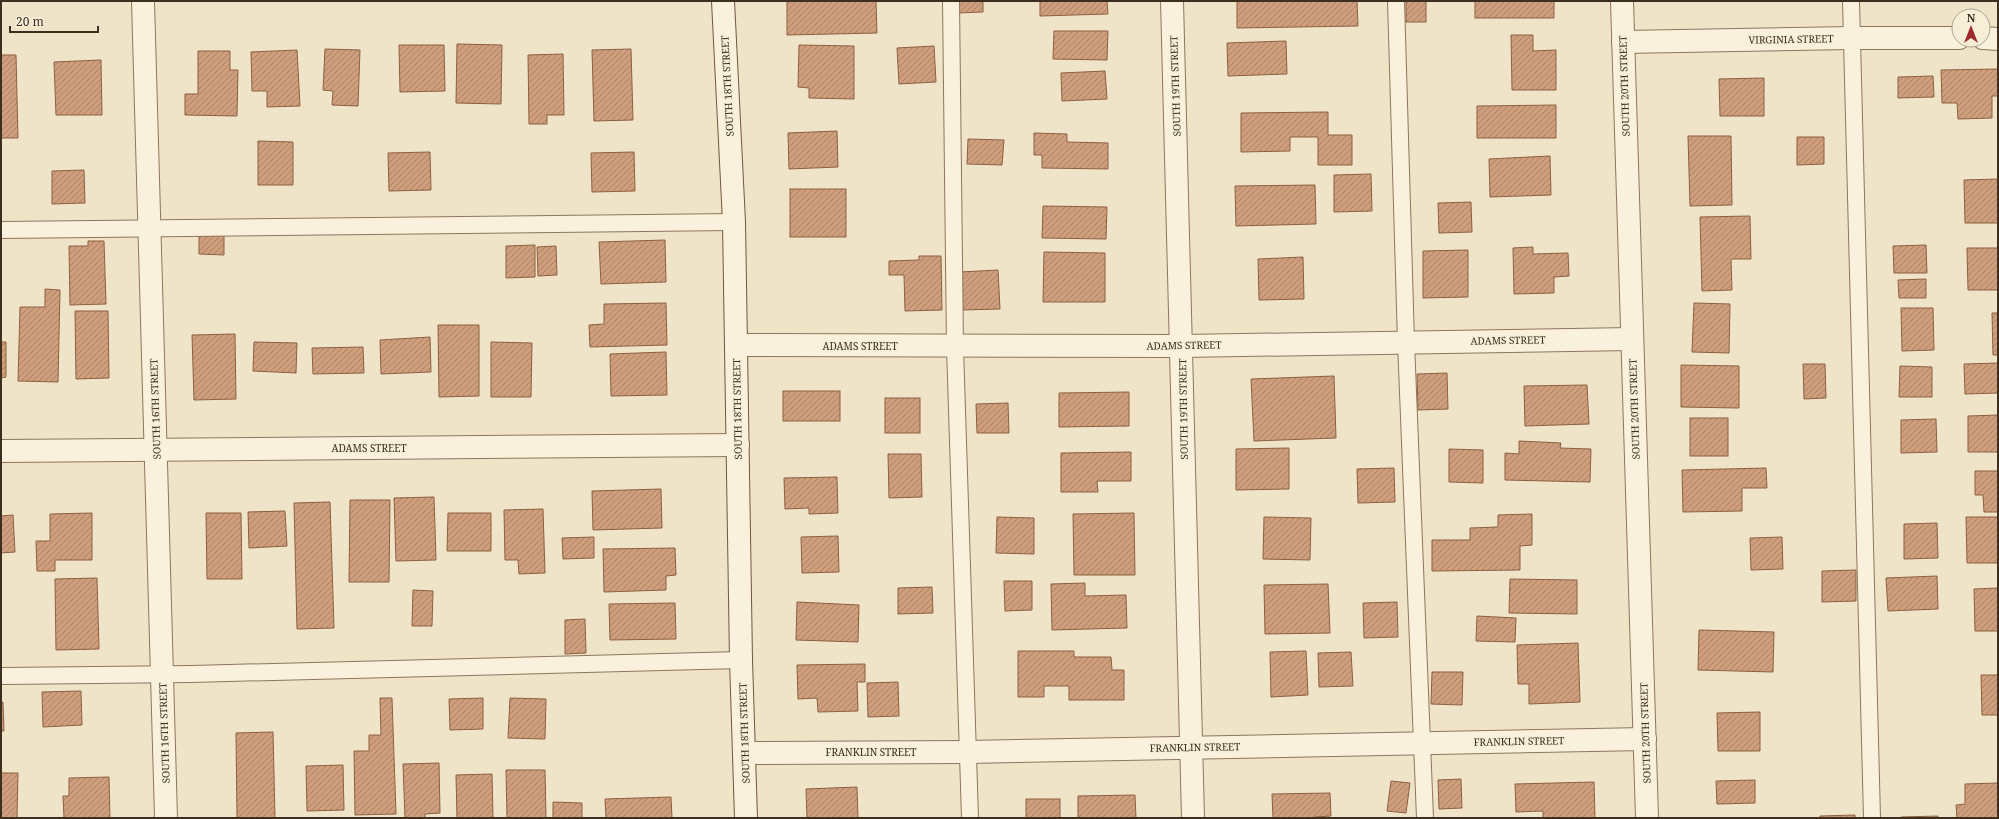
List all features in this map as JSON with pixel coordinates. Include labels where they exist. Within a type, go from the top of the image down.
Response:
[{"type":"street","name":"SOUTH 16TH STREET","points":[[143,1],[166,818]]},
{"type":"street","name":"SOUTH 18TH STREET","points":[[723,1],[734,222],[741,660],[746,818]]},
{"type":"street","name":"SOUTH 19TH STREET","points":[[1172,1],[1182,346],[1190,748],[1193,818]]},
{"type":"street","name":"SOUTH 20TH STREET","points":[[1622,1],[1647,818]]},
{"type":"street","name":"VIRGINIA STREET","points":[[1623,42],[1852,38],[1951,38]]},
{"type":"street","name":"ADAMS STREET","points":[[736,345],[955,347],[1182,346],[1632,339]]},
{"type":"street","name":"ADAMS STREET","points":[[1,451],[738,445]]},
{"type":"street","name":"FRANKLIN STREET","points":[[745,753],[967,752],[1645,739]]},
{"type":"lane","points":[[951,1],[955,347],[970,818]]},
{"type":"lane","points":[[1396,1],[1406,342],[1425,818]]},
{"type":"lane","points":[[1851,1],[1872,818]]},
{"type":"lane","points":[[1,230],[149,227],[734,222]]},
{"type":"lane","points":[[1,676],[162,675],[741,660]]},
{"type":"building","points":[[787,1],[876,1],[877,33],[787,35]]},
{"type":"building","points":[[958,1],[983,1],[983,12],[958,13]]},
{"type":"building","points":[[1040,1],[1107,1],[1108,14],[1040,16]]},
{"type":"building","points":[[1237,1],[1357,1],[1358,26],[1237,28]]},
{"type":"building","points":[[1406,1],[1426,1],[1426,22],[1406,22]]},
{"type":"building","points":[[1475,1],[1554,1],[1554,18],[1475,18]]},
{"type":"building","points":[[1054,31],[1108,31],[1107,60],[1053,59]]},
{"type":"building","points":[[1511,35],[1533,35],[1533,51],[1556,50],[1556,90],[1512,90]]},
{"type":"building","points":[[1286,41],[1287,74],[1228,76],[1227,43]]},
{"type":"building","points":[[457,44],[502,45],[501,104],[456,103]]},
{"type":"building","points":[[399,45],[444,45],[445,91],[400,92]]},
{"type":"building","points":[[799,45],[854,46],[854,99],[809,98],[809,88],[798,87]]},
{"type":"building","points":[[934,46],[936,82],[899,84],[897,48]]},
{"type":"building","points":[[325,49],[360,50],[358,106],[332,105],[333,91],[323,90]]},
{"type":"building","points":[[631,49],[633,120],[594,121],[592,50]]},
{"type":"building","points":[[297,50],[300,106],[267,107],[267,91],[252,91],[251,52]]},
{"type":"building","points":[[198,51],[230,51],[230,70],[238,70],[237,116],[185,115],[185,94],[198,94]]},
{"type":"building","points":[[563,54],[564,115],[547,115],[547,124],[529,124],[528,55]]},
{"type":"building","points":[[1,55],[16,55],[18,138],[1,138]]},
{"type":"building","points":[[101,60],[102,115],[56,115],[54,62]]},
{"type":"building","points":[[1998,69],[1998,96],[1992,96],[1992,118],[1958,119],[1957,103],[1942,103],[1941,70]]},
{"type":"building","points":[[1105,71],[1107,99],[1062,101],[1061,73]]},
{"type":"building","points":[[1933,76],[1934,97],[1898,98],[1898,77]]},
{"type":"building","points":[[1764,78],[1764,116],[1720,116],[1719,79]]},
{"type":"building","points":[[1556,105],[1556,138],[1477,138],[1477,106]]},
{"type":"building","points":[[1328,112],[1328,135],[1352,135],[1352,165],[1318,165],[1318,137],[1290,137],[1290,151],[1241,152],[1241,113]]},
{"type":"building","points":[[837,131],[838,167],[789,169],[788,133]]},
{"type":"building","points":[[1034,133],[1067,134],[1067,142],[1108,143],[1108,169],[1042,168],[1042,155],[1034,155]]},
{"type":"building","points":[[1688,136],[1731,136],[1732,205],[1690,206]]},
{"type":"building","points":[[1797,137],[1824,137],[1824,164],[1797,165]]},
{"type":"building","points":[[968,139],[1004,140],[1002,165],[967,164]]},
{"type":"building","points":[[258,141],[293,142],[293,185],[258,185]]},
{"type":"building","points":[[430,152],[431,190],[389,191],[388,153]]},
{"type":"building","points":[[634,152],[635,191],[592,192],[591,153]]},
{"type":"building","points":[[1550,156],[1551,195],[1490,197],[1489,159]]},
{"type":"building","points":[[84,170],[85,203],[52,204],[52,171]]},
{"type":"building","points":[[1371,174],[1372,211],[1334,212],[1334,175]]},
{"type":"building","points":[[1998,179],[1998,223],[1965,223],[1964,180]]},
{"type":"building","points":[[1315,185],[1316,224],[1236,226],[1235,186]]},
{"type":"building","points":[[790,189],[846,189],[846,237],[790,237]]},
{"type":"building","points":[[1471,202],[1472,232],[1439,233],[1438,203]]},
{"type":"building","points":[[1043,206],[1107,207],[1106,239],[1042,238]]},
{"type":"building","points":[[1750,216],[1751,259],[1731,259],[1732,290],[1702,291],[1700,217]]},
{"type":"building","points":[[199,232],[224,233],[224,255],[199,254]]},
{"type":"building","points":[[665,240],[666,282],[601,284],[599,242]]},
{"type":"building","points":[[88,241],[104,241],[106,304],[70,305],[69,246],[88,246]]},
{"type":"building","points":[[535,245],[535,277],[506,278],[506,246]]},
{"type":"building","points":[[1926,245],[1927,273],[1894,273],[1893,246]]},
{"type":"building","points":[[556,246],[557,275],[538,276],[537,247]]},
{"type":"building","points":[[1533,247],[1533,254],[1568,253],[1569,276],[1554,277],[1554,293],[1514,294],[1513,248]]},
{"type":"building","points":[[1967,248],[1998,248],[1998,290],[1968,290]]},
{"type":"building","points":[[1468,250],[1468,297],[1423,298],[1423,251]]},
{"type":"building","points":[[1044,252],[1105,253],[1105,302],[1043,302]]},
{"type":"building","points":[[919,256],[941,256],[942,310],[905,311],[904,275],[889,275],[889,261],[919,260]]},
{"type":"building","points":[[1303,257],[1304,299],[1259,300],[1258,259]]},
{"type":"building","points":[[998,270],[1000,309],[962,310],[960,272]]},
{"type":"building","points":[[1926,279],[1926,298],[1899,298],[1898,280]]},
{"type":"building","points":[[45,289],[60,290],[58,382],[18,381],[20,307],[45,307]]},
{"type":"building","points":[[666,303],[667,345],[590,347],[589,325],[604,324],[604,304]]},
{"type":"building","points":[[1694,303],[1730,304],[1729,353],[1692,352]]},
{"type":"building","points":[[1901,308],[1933,308],[1934,350],[1902,351]]},
{"type":"building","points":[[75,311],[108,311],[109,378],[76,379]]},
{"type":"building","points":[[1992,313],[1998,313],[1998,355],[1993,355]]},
{"type":"building","points":[[438,325],[479,325],[479,396],[439,397]]},
{"type":"building","points":[[235,334],[236,399],[194,400],[192,335]]},
{"type":"building","points":[[430,337],[431,372],[381,374],[380,340]]},
{"type":"building","points":[[1,342],[6,342],[6,377],[1,378]]},
{"type":"building","points":[[254,342],[297,343],[296,373],[253,371]]},
{"type":"building","points":[[491,342],[532,343],[531,397],[491,397]]},
{"type":"building","points":[[363,347],[364,373],[313,374],[312,348]]},
{"type":"building","points":[[666,352],[667,395],[611,396],[610,354]]},
{"type":"building","points":[[1998,363],[1998,393],[1965,394],[1964,364]]},
{"type":"building","points":[[1803,364],[1825,364],[1826,398],[1804,399]]},
{"type":"building","points":[[1681,365],[1739,366],[1739,408],[1681,407]]},
{"type":"building","points":[[1900,366],[1932,367],[1932,397],[1899,397]]},
{"type":"building","points":[[1447,373],[1448,409],[1418,410],[1417,374]]},
{"type":"building","points":[[1334,376],[1336,438],[1254,441],[1251,379]]},
{"type":"building","points":[[1587,385],[1589,424],[1525,426],[1524,386]]},
{"type":"building","points":[[783,391],[840,391],[840,421],[783,421]]},
{"type":"building","points":[[1129,392],[1129,426],[1059,427],[1059,393]]},
{"type":"building","points":[[885,398],[920,398],[920,433],[885,433]]},
{"type":"building","points":[[1008,403],[1009,433],[977,433],[976,404]]},
{"type":"building","points":[[1998,415],[1998,452],[1968,452],[1968,416]]},
{"type":"building","points":[[1690,418],[1728,418],[1728,456],[1690,456]]},
{"type":"building","points":[[1936,419],[1937,452],[1901,453],[1901,420]]},
{"type":"building","points":[[1519,441],[1561,443],[1560,448],[1591,449],[1590,482],[1505,480],[1505,453],[1519,454]]},
{"type":"building","points":[[1289,448],[1289,489],[1236,490],[1236,449]]},
{"type":"building","points":[[1449,449],[1483,450],[1483,483],[1449,482]]},
{"type":"building","points":[[1131,452],[1131,481],[1097,481],[1098,492],[1061,492],[1061,453]]},
{"type":"building","points":[[888,454],[921,454],[922,497],[889,498]]},
{"type":"building","points":[[1394,468],[1395,502],[1358,503],[1357,469]]},
{"type":"building","points":[[1766,468],[1767,488],[1742,488],[1742,511],[1683,512],[1682,470]]},
{"type":"building","points":[[1975,471],[1998,471],[1998,512],[1984,512],[1983,495],[1975,495]]},
{"type":"building","points":[[837,477],[838,513],[809,514],[809,508],[785,509],[784,478]]},
{"type":"building","points":[[661,489],[662,528],[593,530],[592,491]]},
{"type":"building","points":[[434,497],[436,560],[396,561],[394,498]]},
{"type":"building","points":[[350,500],[390,500],[389,582],[349,582]]},
{"type":"building","points":[[330,502],[334,628],[297,629],[294,503]]},
{"type":"building","points":[[543,509],[545,573],[519,574],[518,560],[505,560],[504,510]]},
{"type":"building","points":[[285,511],[287,546],[249,548],[248,512]]},
{"type":"building","points":[[92,513],[92,560],[55,560],[55,571],[37,571],[36,541],[50,541],[50,514]]},
{"type":"building","points":[[206,513],[241,513],[242,579],[207,579]]},
{"type":"building","points":[[448,513],[491,513],[491,551],[447,551]]},
{"type":"building","points":[[1134,513],[1135,575],[1074,575],[1073,514]]},
{"type":"building","points":[[1532,514],[1532,545],[1520,546],[1520,570],[1432,571],[1432,540],[1470,540],[1470,528],[1498,527],[1498,515]]},
{"type":"building","points":[[13,515],[15,552],[1,553],[1,516]]},
{"type":"building","points":[[997,517],[1034,518],[1034,554],[996,553]]},
{"type":"building","points":[[1264,517],[1311,518],[1310,560],[1263,559]]},
{"type":"building","points":[[1966,517],[1998,517],[1998,563],[1967,563]]},
{"type":"building","points":[[1937,523],[1938,558],[1904,559],[1904,524]]},
{"type":"building","points":[[838,536],[839,572],[802,573],[801,537]]},
{"type":"building","points":[[594,537],[594,558],[563,559],[562,538]]},
{"type":"building","points":[[1782,537],[1783,569],[1751,570],[1750,538]]},
{"type":"building","points":[[675,548],[676,575],[666,576],[666,590],[604,592],[603,549]]},
{"type":"building","points":[[1856,570],[1856,601],[1822,602],[1822,571]]},
{"type":"building","points":[[1937,576],[1938,609],[1888,611],[1886,578]]},
{"type":"building","points":[[97,578],[99,649],[56,650],[55,579]]},
{"type":"building","points":[[1510,579],[1577,580],[1577,614],[1509,613]]},
{"type":"building","points":[[1004,581],[1032,581],[1032,610],[1005,611]]},
{"type":"building","points":[[1085,583],[1085,596],[1126,595],[1127,628],[1052,630],[1051,584]]},
{"type":"building","points":[[1328,584],[1330,633],[1265,634],[1264,585]]},
{"type":"building","points":[[932,587],[933,613],[898,614],[898,588]]},
{"type":"building","points":[[1998,588],[1998,631],[1975,631],[1974,589]]},
{"type":"building","points":[[413,590],[433,591],[432,626],[412,626]]},
{"type":"building","points":[[797,602],[859,605],[858,642],[796,640]]},
{"type":"building","points":[[1397,602],[1398,637],[1364,638],[1363,603]]},
{"type":"building","points":[[675,603],[676,639],[610,640],[609,604]]},
{"type":"building","points":[[1477,616],[1516,618],[1515,642],[1476,641]]},
{"type":"building","points":[[585,619],[586,653],[565,654],[565,620]]},
{"type":"building","points":[[1699,630],[1774,632],[1773,672],[1698,670]]},
{"type":"building","points":[[1578,643],[1580,702],[1529,704],[1529,684],[1518,684],[1517,645]]},
{"type":"building","points":[[1018,651],[1074,651],[1074,657],[1111,657],[1112,670],[1124,670],[1124,700],[1069,700],[1069,686],[1044,686],[1044,697],[1018,697]]},
{"type":"building","points":[[1306,651],[1308,695],[1271,697],[1270,652]]},
{"type":"building","points":[[1351,652],[1353,686],[1319,687],[1318,653]]},
{"type":"building","points":[[865,664],[865,682],[857,682],[858,711],[818,712],[817,698],[798,699],[797,665]]},
{"type":"building","points":[[1432,672],[1463,672],[1462,705],[1431,704]]},
{"type":"building","points":[[1981,675],[1998,675],[1998,715],[1982,715]]},
{"type":"building","points":[[898,682],[899,716],[868,717],[867,683]]},
{"type":"building","points":[[81,691],[82,725],[43,727],[42,692]]},
{"type":"building","points":[[380,698],[392,698],[396,814],[355,815],[354,751],[369,751],[369,735],[381,735]]},
{"type":"building","points":[[483,698],[483,729],[450,730],[449,699]]},
{"type":"building","points":[[510,698],[546,699],[545,739],[508,738]]},
{"type":"building","points":[[3,702],[4,731],[1,731],[1,703]]},
{"type":"building","points":[[1760,712],[1760,751],[1718,751],[1717,713]]},
{"type":"building","points":[[273,732],[275,818],[237,818],[236,733]]},
{"type":"building","points":[[439,763],[440,813],[425,814],[425,818],[405,818],[403,764]]},
{"type":"building","points":[[343,765],[344,810],[307,811],[306,766]]},
{"type":"building","points":[[506,770],[545,770],[546,818],[507,818]]},
{"type":"building","points":[[1,773],[18,773],[17,818],[1,818]]},
{"type":"building","points":[[492,774],[493,818],[457,818],[456,775]]},
{"type":"building","points":[[109,777],[110,818],[64,818],[63,796],[69,796],[69,778]]},
{"type":"building","points":[[1461,779],[1462,808],[1439,809],[1438,780]]},
{"type":"building","points":[[1755,780],[1755,803],[1717,804],[1716,781]]},
{"type":"building","points":[[1391,781],[1410,783],[1406,813],[1387,811]]},
{"type":"building","points":[[1594,782],[1595,818],[1543,818],[1543,811],[1516,812],[1515,784]]},
{"type":"building","points":[[1998,783],[1998,818],[1957,818],[1956,805],[1965,804],[1965,784]]},
{"type":"building","points":[[857,787],[858,818],[807,818],[806,789]]},
{"type":"building","points":[[1330,793],[1331,816],[1315,818],[1273,818],[1272,794]]},
{"type":"building","points":[[1135,795],[1136,818],[1078,818],[1078,796]]},
{"type":"building","points":[[671,797],[672,818],[606,818],[605,799]]},
{"type":"building","points":[[1026,799],[1060,799],[1060,818],[1026,818]]},
{"type":"building","points":[[553,802],[582,803],[582,818],[553,818]]},
{"type":"building","points":[[1855,815],[1855,818],[1820,818],[1820,816]]},
{"type":"building","points":[[1938,816],[1938,818],[1901,818],[1901,817]]}]
